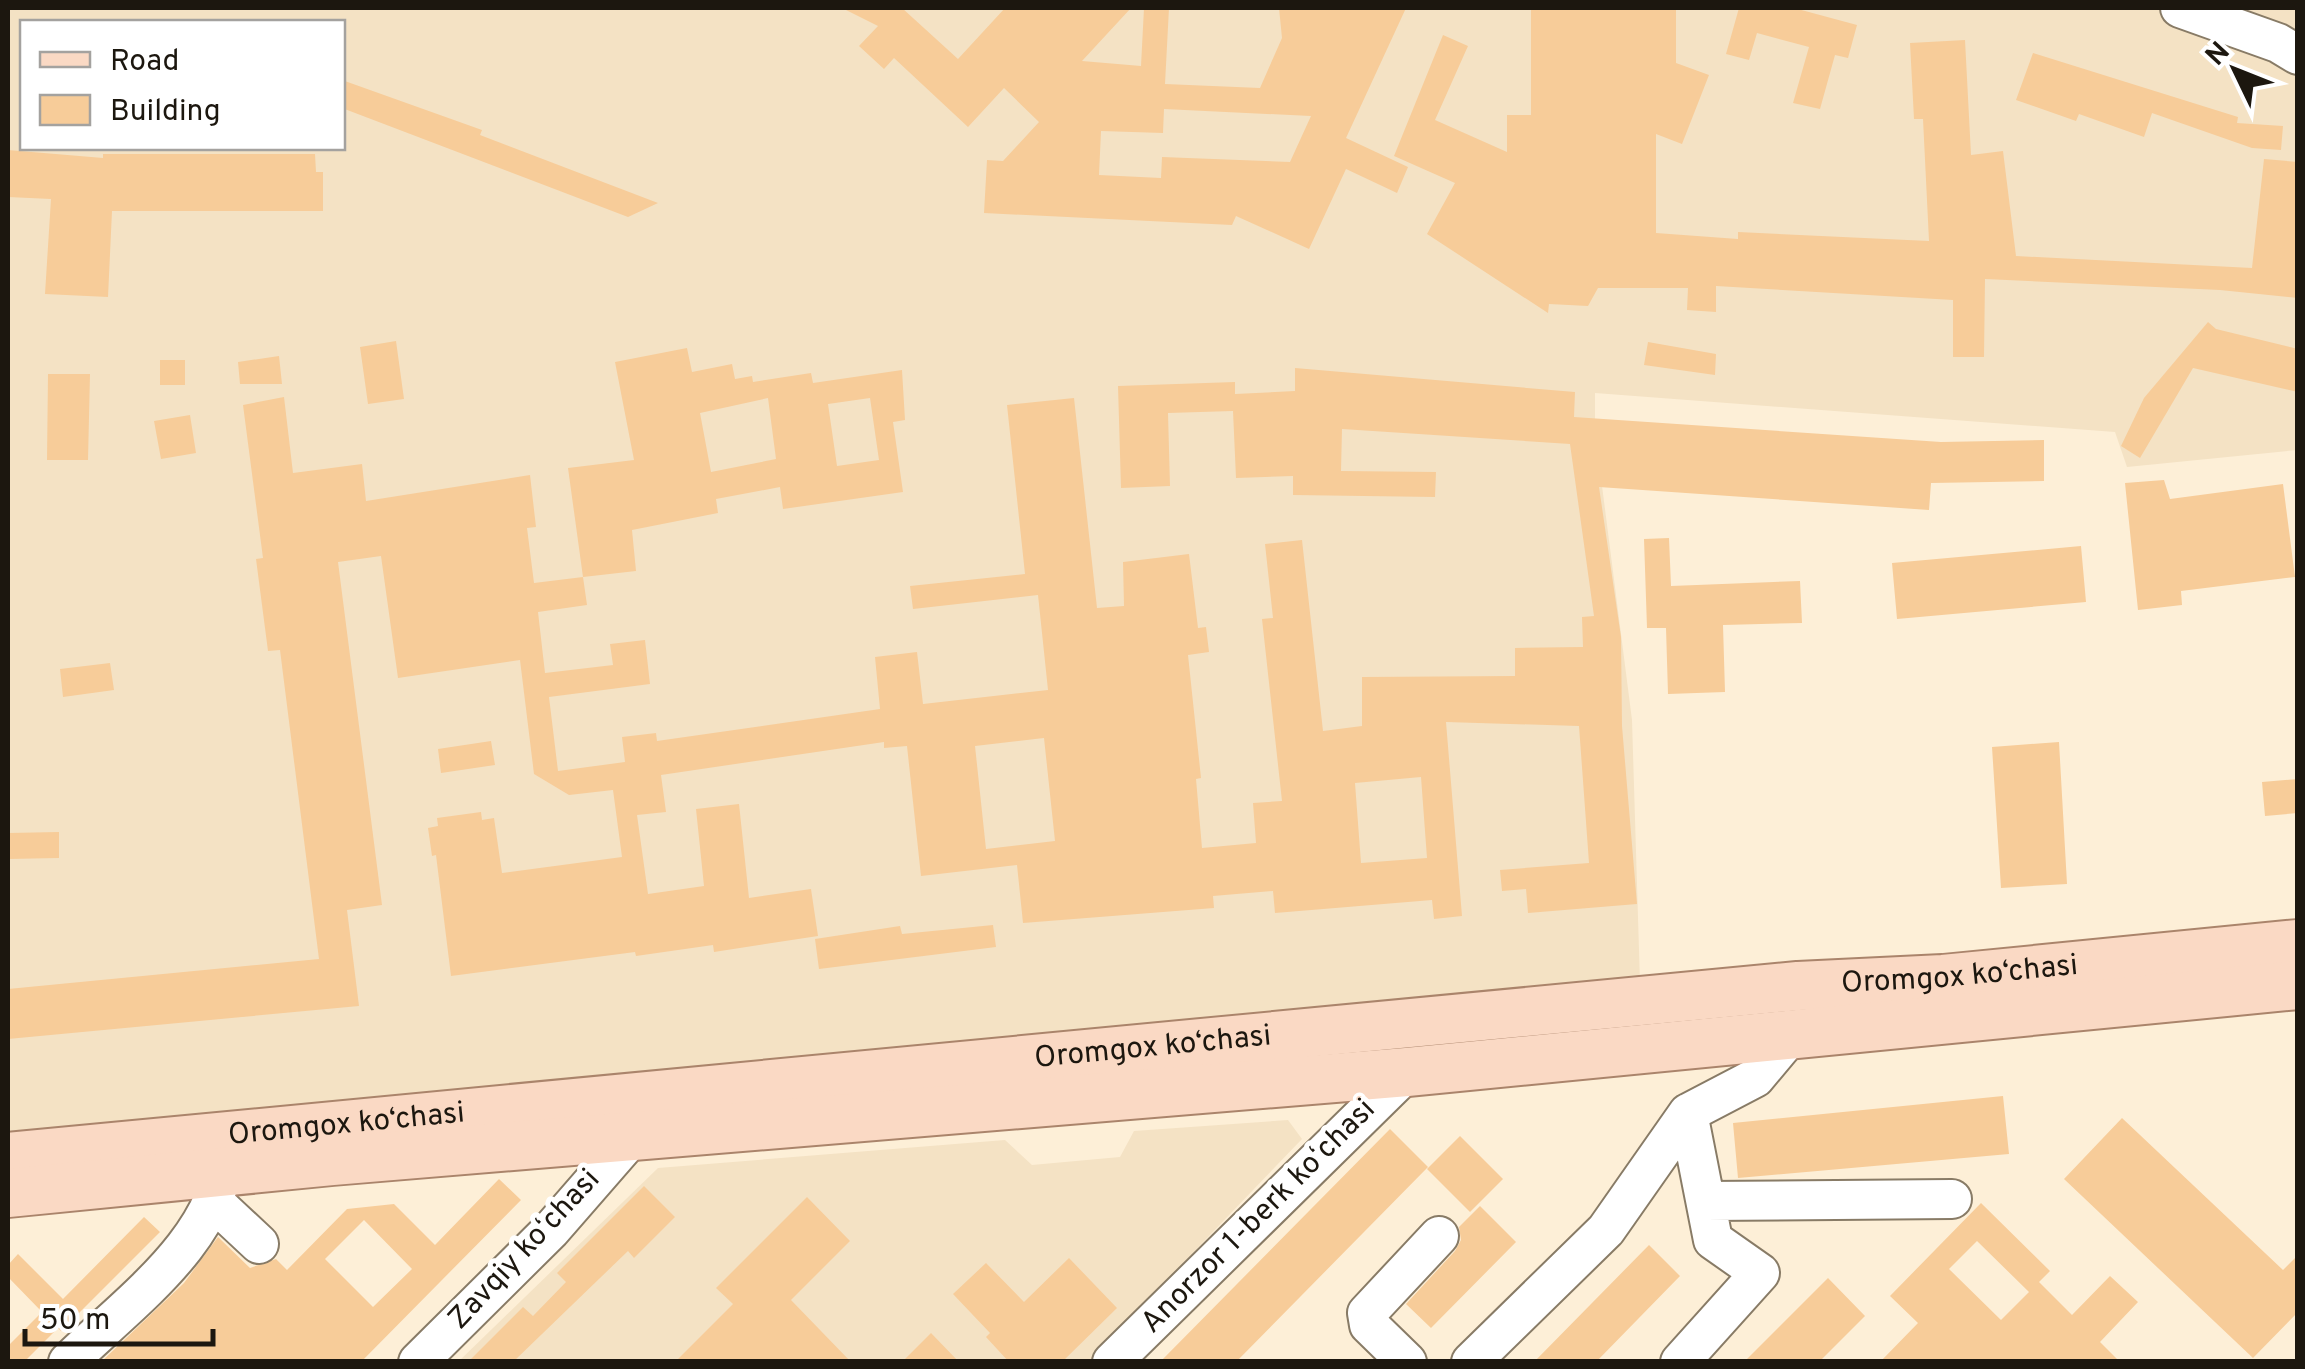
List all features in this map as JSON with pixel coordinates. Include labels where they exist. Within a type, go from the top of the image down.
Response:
[{"type":"main road","name":"Oromgox ko‘chasi","points":[[8,1193],[221,1170],[636,1116],[1486,1041],[2298,944]]},
{"type":"main road","name":"Oromgox ko‘chasi","points":[[636,1116],[1406,1072],[1486,1041],[1790,1035],[2298,985]]},
{"type":"main road","name":"Oromgox ko‘chasi","points":[[8,1157],[221,1170]]},
{"type":"street","points":[[2180,8],[2278,43],[2298,55]]},
{"type":"street","points":[[1471,1362],[1606,1230],[1688,1113],[1755,1078],[1790,1035]]},
{"type":"street","name":"Anorzor 1-berk koʻchasi","points":[[1112,1362],[1406,1072]]},
{"type":"street","points":[[1680,1362],[1760,1272],[1713,1240],[1688,1113]]},
{"type":"street","name":"Zavqiy koʻchasi","points":[[418,1362],[552,1230],[636,1116]]},
{"type":"street","points":[[221,1170],[259,1244]]},
{"type":"street","points":[[68,1362],[192,1238],[221,1170]]},
{"type":"street","points":[[1706,1201],[1952,1199]]},
{"type":"street","points":[[1386,1355],[1369,1325],[1367,1313],[1438,1236]]},
{"type":"shaded area","points":[[8,8],[2297,8],[2297,450],[2127,467],[2115,432],[1595,393],[1595,431],[1632,720],[1640,983],[968,1054],[8,1133]]},
{"type":"shaded area","points":[[1288,1120],[1302,1139],[1089,1361],[458,1362],[658,1168],[1005,1140],[1032,1165],[1120,1157],[1134,1131]]},
{"type":"building","points":[[842,8],[902,8],[958,59],[1005,8],[1131,8],[1082,61],[1141,66],[1144,8],[1169,8],[1165,84],[1260,88],[1282,38],[1279,8],[1406,8],[1346,138],[1408,167],[1397,193],[1346,169],[1309,249],[1236,216],[1232,225],[984,213],[987,160],[1003,161],[1039,122],[1004,88],[968,127],[894,58],[884,69],[859,46],[878,26]],"holes":[[[1164,109],[1311,116],[1290,162],[1162,157],[1161,178],[1099,175],[1101,131],[1163,133]]]},
{"type":"building","points":[[1531,8],[1676,8],[1676,63],[1709,75],[1682,144],[1656,134],[1656,233],[1738,239],[1738,232],[1929,241],[1923,119],[1914,119],[1910,43],[1965,40],[1971,155],[2003,151],[2016,256],[2252,268],[2264,159],[2298,162],[2298,298],[2220,290],[1985,279],[1984,357],[1953,357],[1953,300],[1716,286],[1716,312],[1687,310],[1688,288],[1598,288],[1588,306],[1549,304],[1548,313],[1427,234],[1455,183],[1394,156],[1443,35],[1468,46],[1435,120],[1507,152],[1507,115],[1531,115]]},
{"type":"building","points":[[1739,8],[1794,8],[1857,25],[1848,58],[1835,55],[1820,109],[1793,103],[1809,47],[1757,33],[1749,60],[1726,54]]},
{"type":"building","points":[[2033,53],[2238,117],[2237,123],[2283,126],[2281,150],[2252,148],[2152,113],[2144,137],[2079,114],[2076,121],[2016,100]]},
{"type":"building","points":[[345,81],[482,130],[480,135],[658,203],[628,217],[345,109]]},
{"type":"building","points":[[8,150],[103,158],[103,154],[315,154],[316,172],[323,172],[323,211],[112,211],[108,297],[45,294],[51,199],[8,197]]},
{"type":"building","points":[[2208,322],[2216,329],[2298,349],[2298,392],[2193,368],[2140,458],[2121,446],[2144,398]]},
{"type":"building","points":[[396,341],[404,399],[368,404],[360,347]]},
{"type":"building","points":[[1648,342],[1716,354],[1715,375],[1644,365]]},
{"type":"building","points":[[687,348],[692,372],[732,364],[735,379],[752,376],[753,382],[811,373],[813,383],[902,370],[905,420],[893,422],[903,492],[783,509],[780,487],[716,499],[718,513],[632,530],[636,571],[583,577],[568,468],[634,460],[615,362]],"holes":[[[768,398],[776,459],[711,472],[700,413]],[[870,398],[879,460],[837,466],[828,404]]]},
{"type":"building","points":[[279,356],[282,384],[240,384],[238,362]]},
{"type":"building","points":[[160,360],[185,360],[185,385],[160,385]]},
{"type":"building","points":[[1295,368],[1575,392],[1574,417],[1941,442],[2044,440],[2044,481],[1931,483],[1929,510],[1599,487],[1621,637],[1622,726],[1637,904],[1528,913],[1526,889],[1502,891],[1500,870],[1589,863],[1579,726],[1446,722],[1462,916],[1434,919],[1432,900],[1275,913],[1273,891],[1213,896],[1214,908],[1023,923],[1017,865],[921,876],[907,746],[884,748],[884,742],[661,775],[666,812],[637,815],[648,894],[704,886],[696,809],[739,804],[749,898],[811,889],[818,936],[714,952],[713,945],[636,956],[635,952],[451,976],[436,855],[432,856],[428,828],[438,826],[437,818],[481,812],[482,820],[494,818],[502,873],[622,857],[613,790],[569,795],[534,774],[520,660],[398,678],[381,556],[338,562],[382,905],[347,910],[359,1006],[8,1039],[8,989],[319,959],[280,650],[268,651],[256,559],[263,558],[243,405],[284,397],[293,473],[362,464],[366,501],[530,475],[536,527],[527,528],[534,583],[583,577],[587,605],[538,612],[545,673],[613,665],[610,644],[645,640],[650,684],[549,697],[558,771],[625,762],[622,737],[656,733],[657,741],[880,709],[875,657],[917,652],[923,704],[1048,690],[1038,595],[913,609],[910,586],[1025,574],[1007,405],[1074,398],[1097,608],[1124,606],[1123,562],[1189,554],[1198,628],[1206,627],[1209,652],[1188,655],[1201,778],[1196,779],[1202,848],[1256,843],[1253,803],[1282,801],[1262,619],[1273,618],[1265,544],[1302,540],[1323,731],[1362,726],[1362,677],[1515,676],[1515,648],[1583,647],[1582,617],[1594,616],[1570,444],[1342,429],[1341,471],[1436,472],[1435,497],[1293,495],[1293,476],[1236,478],[1233,411],[1168,413],[1170,486],[1121,488],[1118,386],[1235,382],[1235,394],[1295,391]],"holes":[[[1044,738],[1055,841],[986,849],[975,746]],[[1421,777],[1427,858],[1361,863],[1355,783]]]},
{"type":"building","points":[[48,374],[90,374],[88,460],[47,460]]},
{"type":"building","points":[[190,415],[196,453],[161,459],[154,421]]},
{"type":"building","points":[[2164,480],[2170,499],[2283,484],[2295,577],[2181,591],[2182,605],[2138,610],[2125,483]]},
{"type":"building","points":[[1669,538],[1671,586],[1800,581],[1802,623],[1723,625],[1725,692],[1668,694],[1666,628],[1647,628],[1644,539]]},
{"type":"building","points":[[2081,546],[2086,602],[1897,619],[1892,563]]},
{"type":"building","points":[[110,663],[114,690],[63,697],[60,669]]},
{"type":"building","points":[[491,741],[495,765],[441,773],[438,749]]},
{"type":"building","points":[[2059,742],[2067,884],[2001,888],[1992,747]]},
{"type":"building","points":[[2298,779],[2298,813],[2265,816],[2262,782]]},
{"type":"building","points":[[59,832],[59,858],[8,859],[8,833]]},
{"type":"building","points":[[993,925],[996,947],[819,969],[815,939],[900,926],[902,934]]},
{"type":"building","points":[[2003,1096],[2009,1154],[1738,1178],[1733,1123]]},
{"type":"building","points":[[2122,1118],[2283,1270],[2298,1255],[2298,1312],[2253,1358],[2064,1179]]},
{"type":"building","points":[[1390,1129],[1428,1167],[1236,1362],[1160,1362]]},
{"type":"building","points":[[1460,1136],[1503,1179],[1470,1212],[1427,1169]]},
{"type":"building","points":[[499,1179],[521,1200],[361,1362],[101,1362],[184,1283],[218,1237],[250,1268],[276,1259],[287,1270],[347,1209],[394,1204],[435,1245]],"holes":[[[364,1220],[412,1269],[373,1307],[325,1259]]]},
{"type":"building","points":[[644,1186],[675,1217],[634,1258],[628,1251],[513,1362],[468,1362],[523,1307],[533,1316],[566,1282],[557,1273]]},
{"type":"building","points":[[807,1197],[850,1241],[791,1300],[851,1362],[675,1362],[733,1304],[716,1288]]},
{"type":"building","points":[[1981,1203],[2050,1271],[2039,1282],[2072,1315],[2110,1276],[2138,1302],[2100,1342],[2120,1362],[1880,1362],[1918,1323],[1890,1296]],"holes":[[[1977,1241],[2029,1292],[2001,1320],[1949,1269]]]},
{"type":"building","points":[[1480,1206],[1516,1242],[1431,1328],[1406,1304],[1455,1251],[1461,1240],[1459,1227]]},
{"type":"building","points":[[144,1217],[160,1232],[61,1331],[58,1328],[24,1362],[8,1362],[8,1346],[42,1312],[8,1277],[8,1265],[18,1254],[63,1299]]},
{"type":"building","points":[[1649,1245],[1680,1276],[1596,1362],[1534,1362]]},
{"type":"building","points":[[1069,1258],[1117,1308],[1062,1362],[1009,1362],[986,1337],[990,1333],[953,1294],[986,1263],[1024,1302]]},
{"type":"building","points":[[1828,1278],[1865,1316],[1819,1362],[1744,1362]]},
{"type":"building","points":[[931,1333],[959,1362],[902,1362]]}]
